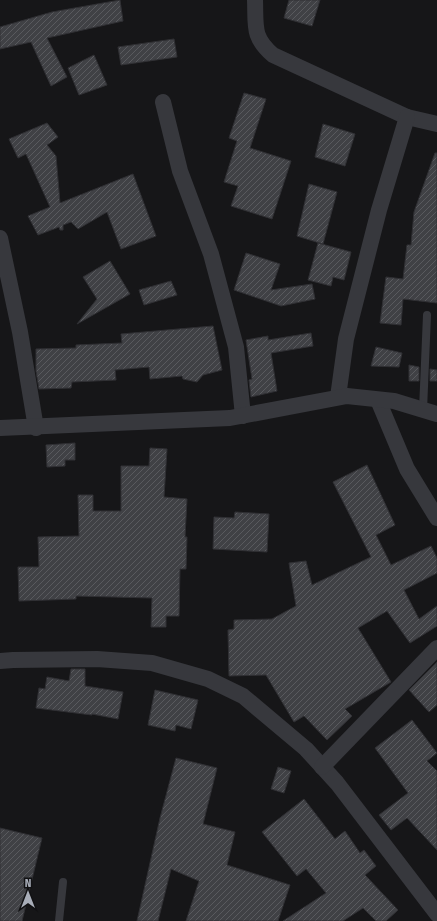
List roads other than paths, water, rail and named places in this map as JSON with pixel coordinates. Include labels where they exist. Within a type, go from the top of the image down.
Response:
[{"type":"street","points":[[255,0],[256,31],[261,45],[273,55],[407,117],[437,124]]},
{"type":"street","points":[[163,102],[180,171],[211,254],[236,347],[243,416]]},
{"type":"street","points":[[338,397],[346,339],[379,210],[407,117]]},
{"type":"street","points":[[0,238],[20,332],[36,428]]},
{"type":"street","points":[[0,428],[36,428],[243,416],[338,397],[394,401],[430,412]]},
{"type":"street","points":[[378,400],[407,469],[437,518]]},
{"type":"street","points":[[322,766],[437,648]]},
{"type":"street","points":[[0,662],[13,660],[97,659],[152,663],[208,680],[243,696],[306,749],[322,766],[337,783],[437,914]]},
{"type":"lane","points":[[427,315],[430,412]]},
{"type":"lane","points":[[59,921],[63,882]]}]
